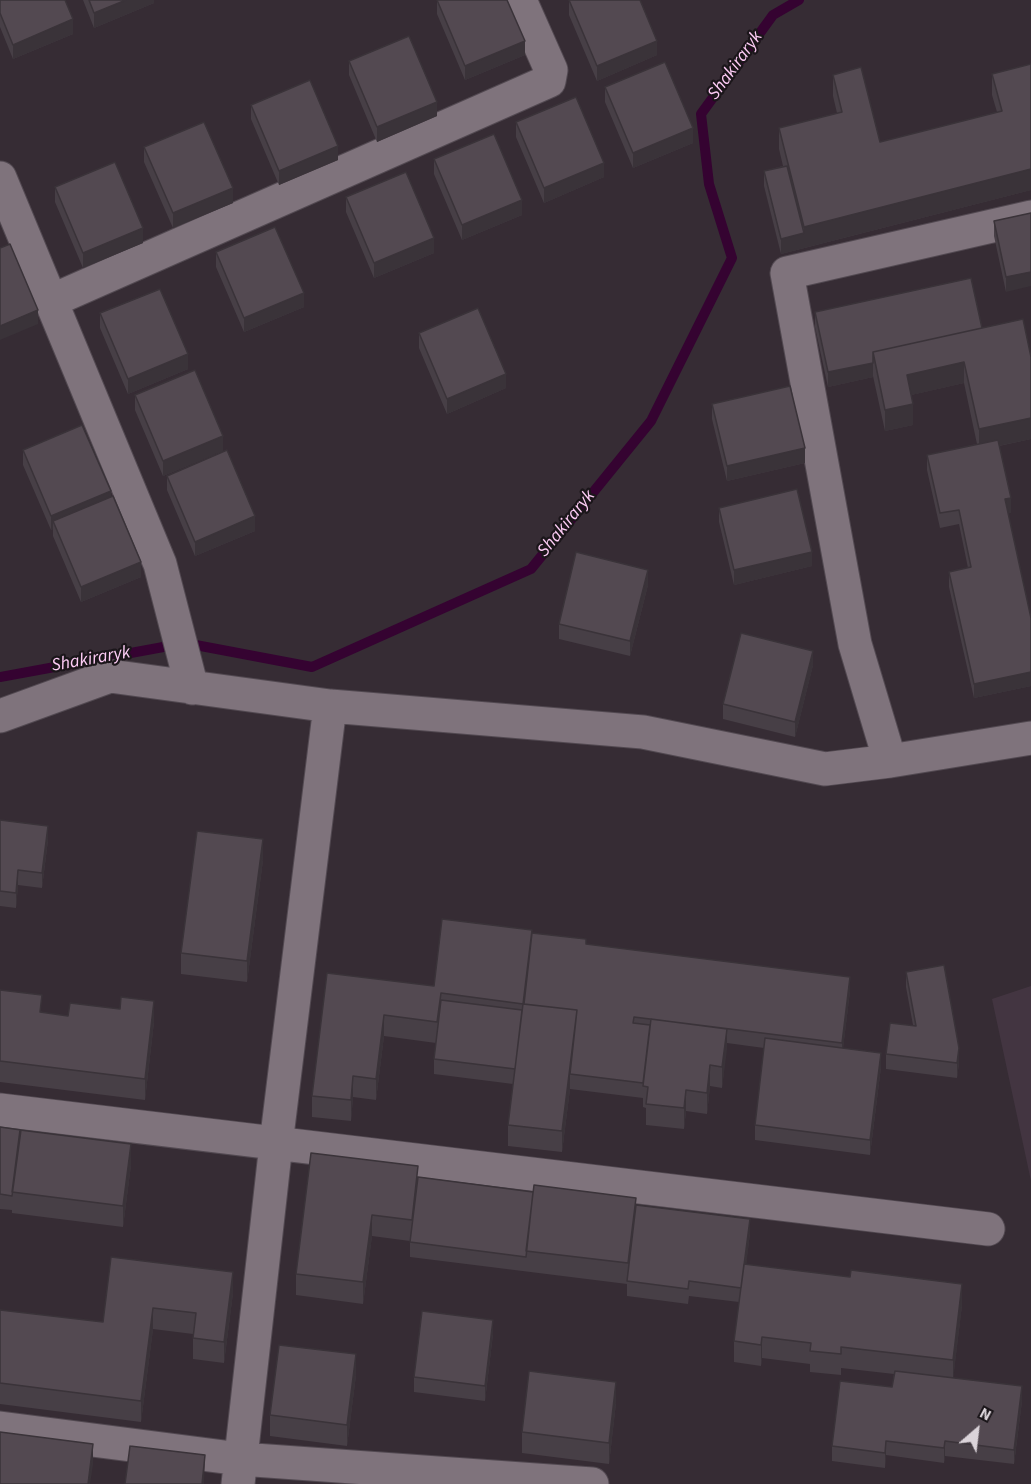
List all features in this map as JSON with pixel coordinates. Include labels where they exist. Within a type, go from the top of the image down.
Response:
[{"type":"street","points":[[51,301],[549,81],[551,70],[520,0]]},
{"type":"street","points":[[0,178],[160,564],[192,688]]},
{"type":"street","points":[[890,760],[855,644],[787,273],[1031,217]]},
{"type":"street","points":[[0,716],[110,676],[330,706],[643,732],[825,769],[1031,738]]},
{"type":"street","points":[[239,1472],[276,1143],[330,706]]},
{"type":"street","points":[[0,1110],[988,1229]]},
{"type":"street","points":[[0,1428],[239,1472],[592,1484]]},
{"type":"shaded area","points":[[1031,986],[1031,1181],[992,999]]},
{"type":"building","points":[[0,0],[65,0],[73,19],[13,45],[0,13]]},
{"type":"building","points":[[89,0],[126,0],[94,13]]},
{"type":"building","points":[[437,0],[507,0],[525,41],[465,66]]},
{"type":"building","points":[[569,0],[640,0],[657,41],[597,66]]},
{"type":"building","points":[[409,36],[437,102],[377,127],[349,61]]},
{"type":"building","points":[[665,62],[693,128],[633,153],[605,87]]},
{"type":"building","points":[[1031,64],[1031,169],[804,227],[779,128],[842,112],[833,75],[861,67],[880,142],[1002,111],[992,74]]},
{"type":"building","points":[[310,80],[338,146],[279,171],[251,105]]},
{"type":"building","points":[[576,97],[604,163],[544,188],[516,122]]},
{"type":"building","points":[[204,122],[233,188],[173,213],[144,147]]},
{"type":"building","points":[[494,134],[522,200],[462,225],[434,159]]},
{"type":"building","points":[[115,162],[143,228],[83,253],[55,187]]},
{"type":"building","points":[[787,166],[804,233],[781,239],[764,171]]},
{"type":"building","points":[[406,172],[434,238],[374,263],[346,197]]},
{"type":"building","points":[[1031,213],[1031,272],[1006,277],[994,221]]},
{"type":"building","points":[[275,227],[304,293],[244,318],[216,252]]},
{"type":"building","points":[[10,244],[38,310],[0,326],[0,248]]},
{"type":"building","points":[[971,278],[982,328],[873,352],[873,363],[828,372],[815,312]]},
{"type":"building","points":[[160,289],[188,354],[128,379],[100,313]]},
{"type":"building","points":[[478,308],[506,374],[447,399],[419,333]]},
{"type":"building","points":[[1023,319],[1031,357],[1031,418],[979,429],[964,362],[907,375],[913,404],[885,410],[873,352]]},
{"type":"building","points":[[195,370],[223,436],[163,461],[135,395]]},
{"type":"building","points":[[790,386],[805,448],[727,466],[712,404]]},
{"type":"building","points":[[82,425],[111,491],[51,516],[23,450]]},
{"type":"building","points":[[998,440],[1011,498],[1005,499],[1031,618],[1031,672],[974,684],[949,572],[971,567],[959,510],[940,513],[927,455]]},
{"type":"building","points":[[227,450],[255,516],[195,542],[167,476]]},
{"type":"building","points":[[797,489],[812,552],[734,570],[719,508]]},
{"type":"building","points":[[113,496],[141,562],[81,587],[53,521]]},
{"type":"building","points":[[576,552],[648,570],[630,641],[559,624]]},
{"type":"building","points":[[741,633],[813,651],[795,722],[723,704]]},
{"type":"building","points":[[0,820],[48,826],[42,873],[18,870],[16,893],[0,891]]},
{"type":"building","points":[[197,831],[263,839],[247,961],[181,953]]},
{"type":"building","points":[[442,919],[532,930],[523,1004],[441,993],[437,1022],[384,1015],[376,1079],[353,1076],[351,1100],[312,1096],[327,973],[434,986]]},
{"type":"building","points":[[532,933],[586,939],[586,944],[850,977],[842,1043],[634,1017],[633,1023],[650,1025],[643,1083],[570,1074],[577,1010],[524,1004]]},
{"type":"building","points":[[944,965],[959,1048],[957,1063],[886,1054],[890,1023],[916,1026],[906,972]]},
{"type":"building","points":[[0,990],[42,995],[40,1012],[68,1016],[70,1003],[120,1009],[121,997],[154,1001],[145,1079],[0,1061]]},
{"type":"building","points":[[441,1000],[522,1010],[515,1069],[434,1059]]},
{"type":"building","points":[[523,1004],[577,1010],[562,1131],[508,1125]]},
{"type":"building","points":[[651,1019],[727,1029],[722,1067],[710,1065],[707,1093],[686,1090],[684,1108],[646,1104],[648,1087],[643,1086]]},
{"type":"building","points":[[765,1038],[881,1053],[870,1140],[755,1125]]},
{"type":"building","points":[[0,1127],[21,1130],[12,1196],[0,1194]]},
{"type":"building","points":[[20,1130],[131,1144],[123,1206],[12,1192]]},
{"type":"building","points":[[311,1153],[418,1166],[412,1220],[372,1215],[363,1282],[296,1274]]},
{"type":"building","points":[[418,1177],[533,1192],[526,1257],[410,1242]]},
{"type":"building","points":[[534,1185],[636,1198],[628,1263],[526,1251]]},
{"type":"building","points":[[636,1205],[750,1219],[741,1288],[689,1281],[688,1289],[627,1281]]},
{"type":"building","points":[[111,1257],[233,1272],[224,1342],[193,1338],[196,1313],[153,1308],[141,1401],[0,1383],[0,1310],[103,1322]]},
{"type":"building","points":[[744,1264],[850,1277],[851,1270],[962,1284],[953,1360],[841,1347],[841,1354],[810,1351],[811,1343],[762,1337],[761,1345],[734,1341]]},
{"type":"building","points":[[422,1311],[493,1320],[485,1386],[414,1377]]},
{"type":"building","points":[[279,1345],[356,1354],[347,1425],[270,1415]]},
{"type":"building","points":[[529,1371],[616,1382],[609,1443],[522,1432]]},
{"type":"building","points":[[895,1371],[1022,1386],[1014,1450],[945,1441],[944,1448],[886,1441],[885,1453],[832,1446],[840,1381],[892,1387]]},
{"type":"building","points":[[0,1432],[93,1444],[88,1484],[0,1484]]},
{"type":"building","points":[[130,1446],[205,1455],[202,1484],[125,1484]]},
{"type":"waterway","name":"Shakiraryk","points":[[0,677],[185,643],[312,667],[531,569],[651,421],[732,258],[709,184],[701,114],[773,15],[799,0]]}]
